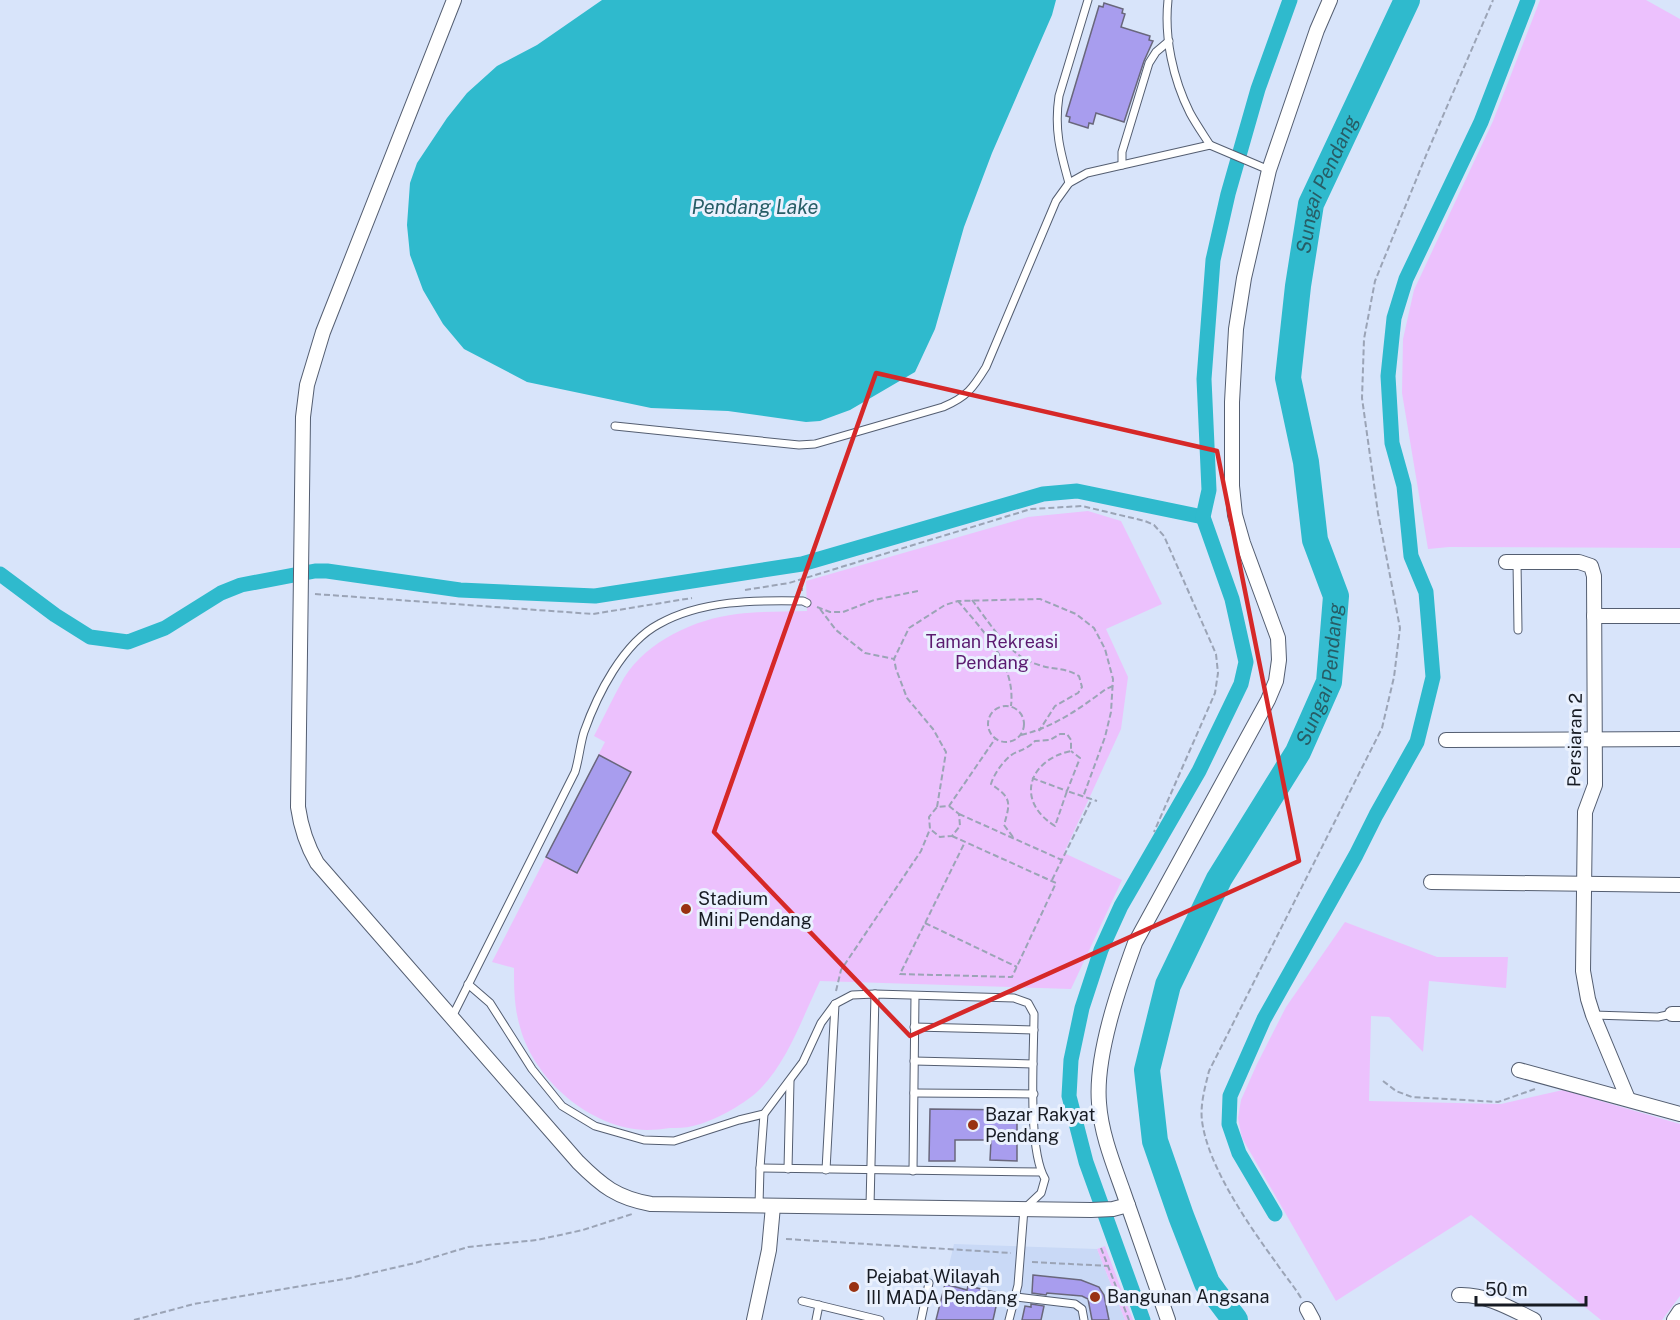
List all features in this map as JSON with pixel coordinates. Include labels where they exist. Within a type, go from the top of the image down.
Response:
[{"type":"street","points":[[454,0],[313,360],[303,417],[298,807],[302,832],[309,849],[317,863],[578,1162],[596,1180],[620,1196],[651,1204],[1091,1210],[1113,1209],[1128,1205]]},
{"type":"street","points":[[1168,1320],[1109,1149],[1099,1105],[1098,1089],[1103,1055],[1119,986],[1135,943],[1268,700],[1276,681],[1279,660],[1278,638],[1235,515],[1232,486],[1232,402],[1236,329],[1244,278],[1269,170],[1317,30],[1330,0]]},
{"type":"street","name":"Persiaran 2","points":[[1511,562],[1579,562],[1591,566],[1594,576],[1594,790],[1585,812],[1583,971],[1593,1015],[1628,1100]]},
{"type":"street","points":[[1594,616],[1680,616]]},
{"type":"street","points":[[1446,740],[1680,739]]},
{"type":"street","points":[[1431,882],[1680,885]]},
{"type":"street","points":[[1519,1070],[1680,1113]]},
{"type":"street","points":[[754,1320],[770,1250],[766,1205]]},
{"type":"street","points":[[1459,1295],[1496,1302],[1534,1320]]},
{"type":"street","points":[[1674,1320],[1680,1311]]},
{"type":"lane","points":[[1069,183],[1059,149],[1056,130],[1057,112],[1059,96],[1088,0]]},
{"type":"lane","points":[[1168,0],[1166,18],[1168,41],[1180,89],[1191,114],[1210,145],[1269,170]]},
{"type":"lane","points":[[1122,165],[1122,152],[1149,63],[1156,52],[1168,41]]},
{"type":"lane","points":[[615,426],[807,444],[943,407],[960,400],[972,389],[986,367],[1056,201],[1069,183],[1087,173],[1210,145]]},
{"type":"lane","points":[[1511,562],[1518,630]]},
{"type":"lane","points":[[452,1017],[575,772],[585,731],[607,681],[628,650],[657,624],[691,611],[723,604],[761,600],[807,603]]},
{"type":"lane","points":[[468,984],[489,1003],[532,1068],[562,1106],[595,1126],[644,1140],[674,1141],[764,1114]]},
{"type":"lane","points":[[766,1205],[760,1168],[764,1114],[803,1062],[821,1023],[835,1004],[852,994],[1014,998],[1028,1002],[1034,1014],[1036,1150],[1045,1179],[1041,1193],[1024,1209],[1016,1297],[1009,1320]]},
{"type":"lane","points":[[870,1206],[875,994]]},
{"type":"lane","points":[[914,1171],[915,996]]},
{"type":"lane","points":[[826,1170],[835,1004]]},
{"type":"lane","points":[[1593,1015],[1658,1017],[1676,1014]]},
{"type":"lane","points":[[914,1027],[1034,1030]]},
{"type":"lane","points":[[914,1061],[1034,1064]]},
{"type":"lane","points":[[788,1168],[790,1081]]},
{"type":"lane","points":[[914,1093],[1034,1094]]},
{"type":"lane","points":[[760,1168],[1041,1172]]},
{"type":"lane","points":[[921,1320],[929,1283]]},
{"type":"lane","points":[[1016,1297],[1075,1304],[1082,1309],[1084,1320]]},
{"type":"lane","points":[[802,1301],[880,1320]]},
{"type":"lane","points":[[816,1320],[819,1305]]},
{"type":"path","points":[[1310,1314],[1293,1284],[1260,1240],[1225,1184],[1207,1142],[1202,1120],[1203,1097],[1209,1071],[1382,728],[1394,677],[1400,628],[1378,513],[1362,398],[1364,339],[1376,281],[1426,153],[1493,0]]},
{"type":"path","points":[[743,590],[789,583],[1031,509],[1082,506],[1154,525],[1164,536],[1215,654],[1218,673],[1215,693],[1154,832]]},
{"type":"path","points":[[301,590],[593,614],[697,597]]},
{"type":"path","points":[[807,603],[830,612],[843,612],[874,600],[918,591]]},
{"type":"path","points":[[835,1004],[840,970],[921,850],[930,829],[929,817],[937,807],[946,752],[933,729],[907,698],[894,659],[909,628],[945,604],[958,601],[1040,599],[1077,614],[1094,628],[1105,650],[1114,686],[1105,737],[1083,796]]},
{"type":"path","points":[[972,600],[1014,652],[1038,665],[1068,670],[1079,676],[1082,687],[1078,693],[1055,706],[1040,731]]},
{"type":"path","points":[[958,601],[995,645],[1012,692],[1011,706]]},
{"type":"path","points":[[820,608],[836,630],[865,653],[894,659]]},
{"type":"path","points":[[1021,735],[1024,724],[1021,713],[1011,706],[999,707],[990,714],[987,725],[991,736],[1000,743],[1012,742],[1021,735],[1040,731],[1060,721],[1106,689],[1114,686]]},
{"type":"path","points":[[1012,837],[1004,825],[1010,805],[1006,794],[991,784],[994,774],[1010,756],[1027,749],[1035,741],[1050,740],[1060,734],[1067,734],[1071,740],[1071,751]]},
{"type":"path","points":[[949,806],[995,739]]},
{"type":"path","points":[[1071,751],[1080,758],[1055,826],[1043,819],[1036,811],[1032,801],[1032,778],[1048,759],[1071,751]]},
{"type":"path","points":[[1032,778],[1097,801]]},
{"type":"path","points":[[1052,881],[1092,799]]},
{"type":"path","points":[[937,807],[949,806],[959,814],[1062,860]]},
{"type":"path","points":[[952,836],[960,826],[959,814]]},
{"type":"path","points":[[930,829],[940,837],[952,836],[1056,884],[1012,977],[900,974],[965,843]]},
{"type":"path","points":[[925,923],[1017,967]]},
{"type":"path","points":[[1383,1081],[1396,1091],[1412,1097],[1498,1102],[1561,1081]]},
{"type":"path","points":[[134,1320],[194,1304],[351,1278],[416,1263],[468,1247],[537,1240],[583,1230],[634,1213],[651,1204]]},
{"type":"path","points":[[786,1239],[1109,1266]]},
{"type":"path","points":[[1101,1248],[1129,1320]]},
{"type":"highlighted area","points":[[876,373],[1217,451],[1299,861],[910,1036],[714,832]]},
{"type":"shaded area","points":[[954,1244],[1097,1249],[1125,1320],[936,1320]]},
{"type":"green space","points":[[1540,0],[1646,0],[1680,19],[1680,548],[1449,547],[1428,549],[1402,393],[1403,339],[1414,290],[1493,121]]},
{"type":"green space","name":"Taman Rekreasi Pendang","points":[[1088,511],[1121,521],[1162,604],[1106,629],[1128,677],[1121,729],[1064,853],[1122,880],[1071,989],[820,981],[793,1040],[768,1081],[751,1097],[718,1117],[684,1128],[647,1130],[606,1121],[586,1111],[568,1098],[552,1083],[527,1047],[517,1012],[514,968],[492,962],[605,742],[594,736],[620,685],[634,665],[645,653],[673,634],[705,621],[746,613],[807,611],[806,581],[1028,517]]},
{"type":"green space","points":[[1345,922],[1437,957],[1508,957],[1506,988],[1429,981],[1423,1052],[1389,1017],[1371,1016],[1369,1101],[1501,1104],[1563,1090],[1680,1124],[1680,1296],[1662,1320],[1601,1320],[1471,1215],[1336,1301],[1242,1138],[1238,1118],[1241,1100],[1286,1007]]},
{"type":"green space","points":[[1105,1246],[1133,1320],[1125,1320],[1097,1249]]},
{"type":"water","name":"Pendang Lake","points":[[602,0],[1056,0],[1052,15],[992,153],[964,227],[935,329],[915,372],[850,410],[820,421],[806,422],[728,411],[651,408],[527,382],[464,349],[443,324],[423,290],[410,255],[407,225],[410,183],[417,163],[467,93],[497,66],[537,45]]},
{"type":"building","points":[[1104,3],[1123,9],[1122,13],[1125,14],[1121,27],[1150,36],[1149,40],[1153,41],[1124,122],[1096,113],[1093,124],[1089,123],[1088,128],[1069,122],[1070,117],[1066,116],[1099,6],[1103,7]]},
{"type":"building","points":[[599,755],[631,772],[577,873],[546,857]]},
{"type":"building","name":"Bazar Rakyat Pendang","points":[[930,1109],[1017,1110],[1017,1161],[990,1160],[991,1140],[955,1140],[955,1161],[929,1161]]},
{"type":"building","name":"Bangunan Angsana","points":[[1033,1275],[1081,1280],[1099,1287],[1104,1295],[1109,1320],[1092,1320],[1088,1299],[1082,1296],[1032,1293]]},
{"type":"building","points":[[945,1284],[967,1290],[968,1286],[999,1293],[993,1320],[936,1320]]},
{"type":"building","points":[[1031,1304],[1044,1306],[1041,1320],[1022,1320],[1025,1306],[1031,1307]]},
{"type":"waterway","points":[[1143,1320],[1086,1162],[1069,1096],[1071,1060],[1082,1008],[1101,950],[1121,906],[1199,771],[1241,684],[1246,662],[1232,599],[1203,517],[1209,490],[1204,379],[1213,260],[1228,194],[1258,89],[1290,0]]},
{"type":"waterway","name":"Sungai Pendang","points":[[1235,1320],[1207,1283],[1181,1216],[1155,1141],[1147,1070],[1168,985],[1219,879],[1298,752],[1329,682],[1336,596],[1315,540],[1306,462],[1288,378],[1298,286],[1311,204],[1407,0]]},
{"type":"waterway","points":[[1275,1214],[1239,1153],[1229,1124],[1230,1096],[1264,1019],[1417,742],[1433,677],[1426,592],[1411,556],[1404,486],[1392,443],[1388,376],[1394,318],[1406,279],[1481,122],[1528,0]]},
{"type":"waterway","points":[[0,574],[55,615],[90,637],[128,642],[165,628],[221,593],[241,585],[315,571],[460,590],[595,596],[802,564],[1043,494],[1077,491],[1203,517]]},
{"type":"place","name":"Stadium Mini Pendang","points":[[686,909]]},
{"type":"place","name":"Bazar Rakyat Pendang","points":[[973,1125]]},
{"type":"place","name":"Pejabat Wilayah III MADA Pendang","points":[[854,1287]]},
{"type":"place","name":"Bangunan Angsana","points":[[1095,1297]]}]
